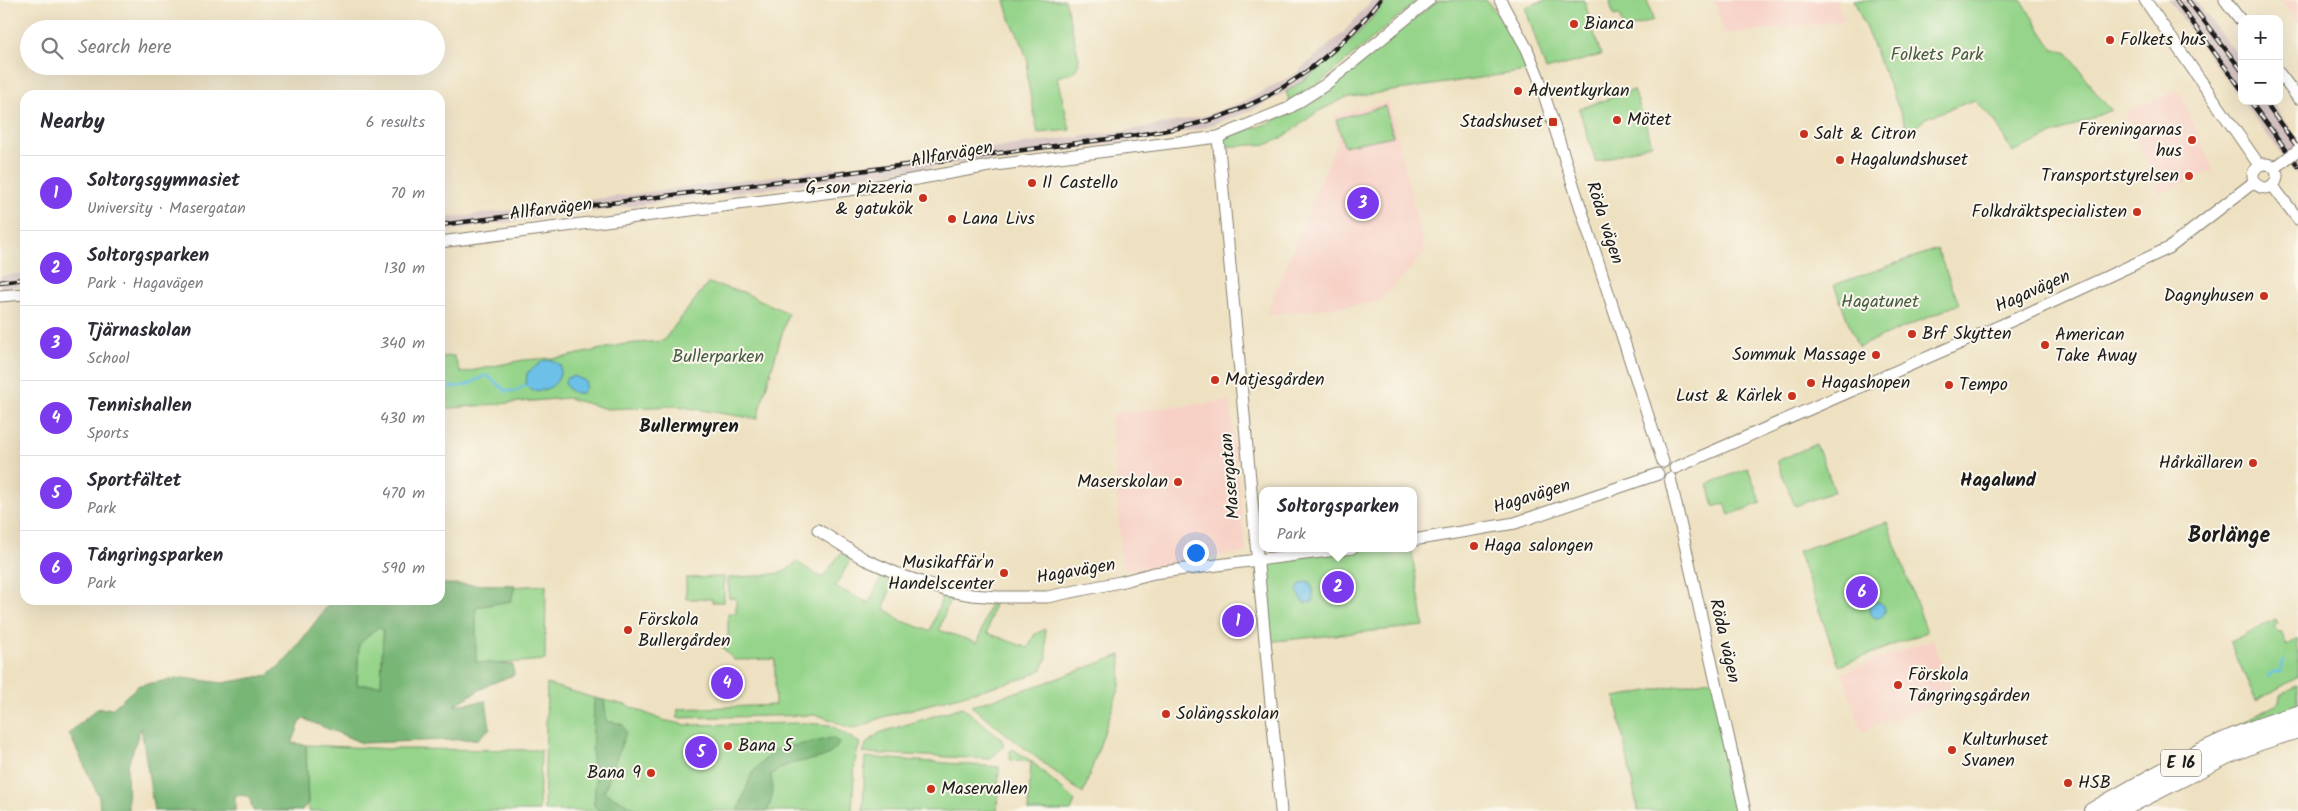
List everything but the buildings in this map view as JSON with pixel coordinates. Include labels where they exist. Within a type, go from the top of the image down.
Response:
[{"type":"highway","name":"E 16","points":[[2092,811],[2144,781],[2223,741],[2256,727],[2298,714]]},
{"type":"highway","name":"E 16","points":[[2118,811],[2226,756],[2260,742],[2298,730]]},
{"type":"street","name":"Allfarvägen","points":[[445,241],[872,186],[995,165],[1218,137],[1289,108],[1325,85],[1429,0]]},
{"type":"street","name":"Röda vägen","points":[[1500,0],[1527,49],[1538,76],[1663,462]]},
{"type":"street","points":[[2145,0],[2259,165]]},
{"type":"street","points":[[2225,0],[2238,17]]},
{"type":"street","points":[[2283,78],[2298,98]]},
{"type":"street","name":"Masergatan","points":[[1218,137],[1256,561],[1281,811]]},
{"type":"street","points":[[2276,167],[2298,150]]},
{"type":"street","points":[[2267,164],[2276,167],[2276,179],[2272,185],[2265,188],[2254,182],[2254,171],[2259,165],[2267,164]]},
{"type":"street","name":"Hagavägen","points":[[1672,473],[2169,248],[2254,182]]},
{"type":"street","points":[[2272,185],[2298,219]]},
{"type":"street","points":[[0,296],[20,294]]},
{"type":"street","points":[[1663,462],[1671,463],[1672,473],[1662,478],[1658,474],[1658,468],[1663,462]]},
{"type":"street","name":"Röda vägen","points":[[1672,473],[1745,811]]},
{"type":"street","name":"Hagavägen","points":[[1417,539],[1515,523],[1658,474]]},
{"type":"street","name":"Hagavägen","points":[[818,530],[864,559],[902,576],[945,590],[979,596],[1046,597],[1154,573],[1322,552]]},
{"type":"shaded area","points":[[1372,0],[1387,0],[1351,41],[1315,73],[1286,92],[1252,110],[1204,128],[1125,142],[445,230],[445,218],[1124,131],[1201,117],[1247,100],[1296,73],[1343,33]]},
{"type":"shaded area","points":[[1714,0],[1836,0],[1845,21],[1725,34]]},
{"type":"shaded area","points":[[2168,0],[2195,0],[2238,57],[2238,95]]},
{"type":"shaded area","points":[[2280,0],[2298,0],[2298,23]]},
{"type":"shaded area","points":[[2179,90],[2213,171],[2160,193],[2126,112]]},
{"type":"shaded area","points":[[1389,101],[1425,253],[1379,302],[1266,315],[1338,139],[1334,115]]},
{"type":"shaded area","points":[[2245,105],[2274,105],[2298,139],[2298,176]]},
{"type":"shaded area","points":[[20,274],[20,286],[0,288],[0,276]]},
{"type":"shaded area","name":"Maserskolan","points":[[1230,401],[1246,552],[1122,571],[1111,413]]},
{"type":"shaded area","name":"Förskola Tångringsgården","points":[[1933,639],[1954,696],[1862,731],[1842,673]]},
{"type":"green space","points":[[1005,0],[1065,0],[1079,59],[1078,66],[1074,72],[1057,77],[1070,130],[1038,133],[1027,78],[1028,62],[1021,41],[1011,22]]},
{"type":"green space","points":[[1387,0],[1418,0],[1321,82],[1290,102],[1286,92],[1340,51]]},
{"type":"green space","points":[[1439,0],[1486,0],[1505,23],[1533,70],[1345,98],[1317,112],[1282,138],[1268,144],[1220,147],[1222,137],[1264,125],[1320,99],[1385,42]]},
{"type":"green space","points":[[1547,0],[1584,0],[1601,55],[1546,70],[1525,7]]},
{"type":"green space","points":[[1611,0],[1647,0],[1653,20],[1624,30],[1619,15],[1614,16],[1610,3]]},
{"type":"green space","name":"Folkets Park","points":[[1854,0],[2021,0],[2052,48],[2068,53],[2096,93],[2111,110],[2012,152],[1995,121],[1974,100],[1926,118],[1909,133]]},
{"type":"green space","points":[[1634,90],[1652,144],[1596,162],[1579,109]]},
{"type":"green space","points":[[1385,106],[1393,136],[1344,146],[1336,119]]},
{"type":"green space","name":"Hagatunet","points":[[1937,249],[1959,304],[1858,347],[1834,285]]},
{"type":"green space","name":"Bullerparken","points":[[708,283],[743,292],[788,313],[757,419],[676,406],[607,409],[567,398],[445,409],[445,357],[454,356],[461,373],[523,360],[565,357],[625,344],[663,341]]},
{"type":"green space","points":[[1816,444],[1835,491],[1795,506],[1777,461]]},
{"type":"green space","points":[[1748,468],[1761,503],[1729,515],[1725,503],[1714,507],[1708,484]]},
{"type":"green space","points":[[1887,522],[1927,632],[1839,666],[1798,551]]},
{"type":"green space","points":[[1322,552],[1412,552],[1424,626],[1265,642],[1256,561]]},
{"type":"green space","points":[[841,553],[851,559],[835,587],[869,603],[881,578],[892,583],[884,608],[902,621],[930,631],[943,595],[950,598],[939,630],[978,643],[990,603],[994,604],[987,633],[1028,648],[1034,635],[1045,629],[1047,657],[1042,669],[1028,677],[880,718],[853,728],[817,715],[677,718],[678,709],[775,705],[775,659],[734,660],[715,640],[728,639],[728,613],[736,613],[736,598],[729,598],[728,578],[784,572],[797,562],[822,578]]},
{"type":"green space","points":[[724,577],[724,602],[712,602],[712,599],[686,599],[686,578]]},
{"type":"green space","points":[[445,584],[515,585],[511,601],[476,607],[476,662],[513,665],[514,675],[490,684],[454,705],[486,701],[490,728],[478,739],[362,743],[302,718],[292,743],[306,745],[308,803],[301,811],[253,811],[249,796],[235,795],[235,811],[154,811],[141,727],[127,767],[128,811],[100,811],[99,797],[69,733],[97,709],[113,708],[139,685],[182,678],[223,683],[269,675],[287,659],[328,605],[445,605]],"holes":[[[378,627],[383,630],[381,685],[357,685],[359,644]]]},
{"type":"green space","points":[[546,585],[545,660],[472,666],[472,589]]},
{"type":"green space","points":[[397,605],[397,703],[351,702],[352,606]]},
{"type":"green space","points":[[2275,619],[2277,624],[2274,626],[2278,633],[2281,632],[2287,646],[2298,638],[2298,677],[2256,701],[2230,642]]},
{"type":"green space","points":[[1121,655],[1120,686],[1083,794],[971,706],[1045,683]]},
{"type":"green space","points":[[1715,679],[1745,811],[1638,811],[1615,697]]},
{"type":"green space","points":[[547,684],[626,705],[662,720],[687,725],[804,723],[830,725],[860,743],[855,761],[852,811],[544,811]]},
{"type":"green space","points":[[2298,685],[2298,705],[2223,736],[2173,761],[2279,703],[2280,695]]},
{"type":"green space","points":[[594,698],[604,700],[607,722],[623,725],[626,732],[604,792],[640,811],[599,811],[594,805],[596,775],[592,762]]},
{"type":"green space","points":[[962,707],[1001,738],[1004,746],[991,759],[863,753],[866,744],[879,733]]},
{"type":"green space","points":[[832,738],[839,743],[829,754],[785,766],[771,775],[772,793],[767,811],[738,811],[752,773],[774,750]]},
{"type":"green space","points":[[306,745],[394,749],[541,750],[539,811],[308,811]]},
{"type":"green space","points":[[1013,749],[1031,761],[1075,801],[1071,811],[1028,811],[1031,762],[1010,760],[1010,751]]},
{"type":"green space","name":"Maservallen","points":[[865,757],[999,767],[997,811],[863,811]]},
{"type":"water","points":[[551,360],[560,365],[559,377],[556,382],[543,390],[531,390],[526,385],[527,373],[543,361]]},
{"type":"water","points":[[574,376],[585,381],[586,386],[582,393],[573,392],[566,385],[567,378]]},
{"type":"water","points":[[1309,581],[1313,590],[1313,602],[1304,603],[1297,591],[1299,585]]},
{"type":"water","points":[[1877,602],[1883,604],[1885,610],[1883,616],[1877,618],[1871,616],[1869,610],[1871,604]]},
{"type":"waterway","points":[[445,386],[462,386],[488,376],[506,391],[516,391],[526,385]]},
{"type":"waterway","points":[[2268,676],[2273,672],[2280,672],[2284,660]]},
{"type":"railway","points":[[445,224],[1124,137],[1164,131],[1203,122],[1254,103],[1301,75],[1343,41],[1380,0]]},
{"type":"railway","points":[[2176,0],[2238,85]]},
{"type":"railway","points":[[2188,0],[2238,66]]},
{"type":"railway","points":[[2253,105],[2298,166]]},
{"type":"railway","points":[[2267,105],[2298,148]]},
{"type":"railway","points":[[0,282],[20,280]]},
{"type":"place","name":"Bianca","points":[[1574,24]]},
{"type":"place","name":"Folkets hus","points":[[2110,40]]},
{"type":"place","name":"Adventkyrkan","points":[[1518,91]]},
{"type":"place","name":"Mötet","points":[[1617,120]]},
{"type":"place","name":"Stadshuset","points":[[1553,122]]},
{"type":"place","name":"Salt & Citron","points":[[1804,134]]},
{"type":"place","name":"Föreningarnas hus","points":[[2192,140]]},
{"type":"place","name":"Hagalundshuset","points":[[1840,160]]},
{"type":"place","name":"Transportstyrelsen","points":[[2189,176]]},
{"type":"place","name":"Il Castello","points":[[1032,183]]},
{"type":"place","name":"G-son pizzeria & gatukök","points":[[923,198]]},
{"type":"place","name":"Tjärnaskolan","points":[[1363,203]]},
{"type":"place","name":"Folkdräktspecialisten","points":[[2137,212]]},
{"type":"place","name":"Lana Livs","points":[[952,219]]},
{"type":"place","name":"Dagnyhusen","points":[[2264,296]]},
{"type":"place","name":"Brf Skytten","points":[[1912,334]]},
{"type":"place","name":"American Take Away","points":[[2045,345]]},
{"type":"place","name":"Sommuk Massage","points":[[1876,355]]},
{"type":"place","name":"Matjesgården","points":[[1215,380]]},
{"type":"place","name":"Hagashopen","points":[[1811,383]]},
{"type":"place","name":"Tempo","points":[[1949,385]]},
{"type":"place","name":"Lust & Kärlek","points":[[1792,396]]},
{"type":"place","name":"Hårkällaren","points":[[2253,463]]},
{"type":"place","name":"Maserskolan","points":[[1178,482]]},
{"type":"place","name":"Haga salongen","points":[[1474,546]]},
{"type":"place","name":"Musikaffär'n Handelscenter","points":[[1004,573]]},
{"type":"place","name":"Soltorgsparken","points":[[1338,587]]},
{"type":"place","name":"Tångringsparken","points":[[1862,592]]},
{"type":"place","name":"Soltorgsgymnasiet","points":[[1238,621]]},
{"type":"place","name":"Förskola Bullergården","points":[[628,630]]},
{"type":"place","name":"Tennishallen","points":[[727,683]]},
{"type":"place","name":"Förskola Tångringsgården","points":[[1898,685]]},
{"type":"place","name":"Solängsskolan","points":[[1166,714]]},
{"type":"place","name":"Bana 5","points":[[728,746]]},
{"type":"place","name":"Kulturhuset Svanen","points":[[1952,750]]},
{"type":"place","name":"Sportfältet","points":[[701,752]]},
{"type":"place","name":"Bana 9","points":[[651,773]]},
{"type":"place","name":"HSB","points":[[2068,783]]},
{"type":"place","name":"Maservallen","points":[[931,789]]},
{"type":"district","name":"Bullermyren","points":[[689,427]]},
{"type":"district","name":"Hagalund","points":[[1998,481]]},
{"type":"district","name":"Borlänge","points":[[2229,536]]}]
